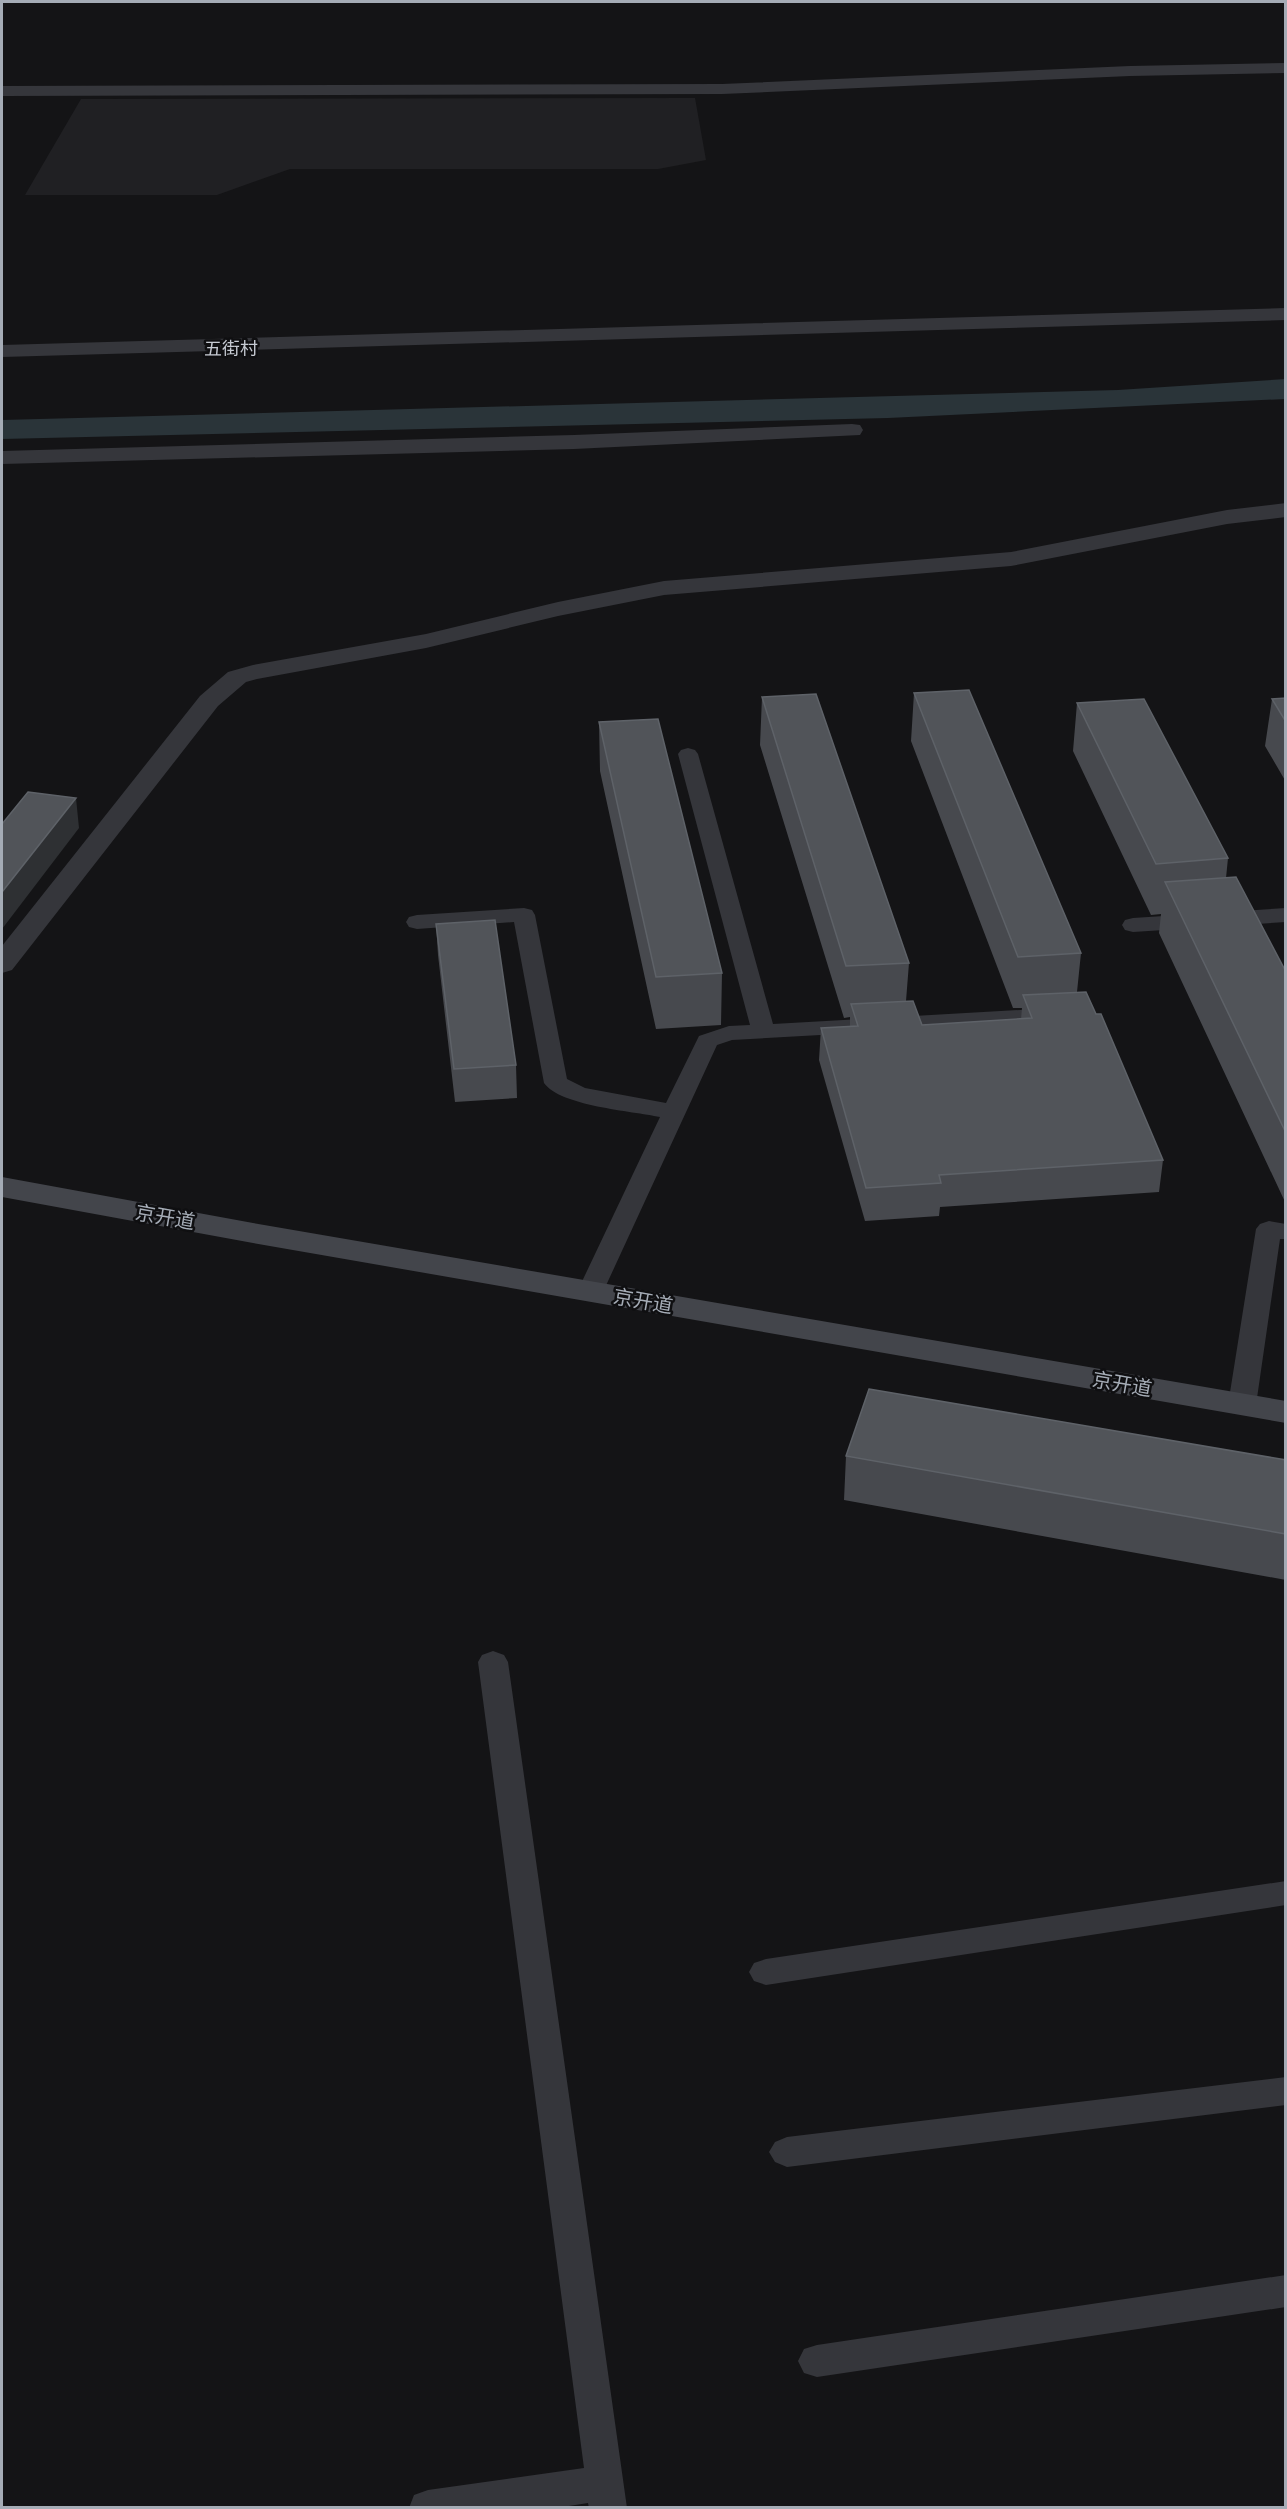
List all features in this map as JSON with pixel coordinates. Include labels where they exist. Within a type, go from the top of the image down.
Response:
[{"type":"main road","name":"京开道","points":[[2,1188],[1286,1412]]},
{"type":"street","points":[[2,91],[689,90],[1130,71],[1286,68]]},
{"type":"street","points":[[2,351],[1286,314]]},
{"type":"street","points":[[2,458],[574,442],[852,430]]},
{"type":"street","points":[[2,964],[209,701],[237,677],[426,641],[558,609],[664,588],[1011,559],[1227,517],[1286,510]]},
{"type":"lane","points":[[688,754],[763,1031]]},
{"type":"lane","points":[[417,922],[524,915],[556,1083],[578,1094],[674,1112]]},
{"type":"lane","points":[[1133,924],[1286,915]]},
{"type":"lane","points":[[590,1292],[707,1041],[729,1033],[1083,1013]]},
{"type":"lane","points":[[1242,1405],[1269,1230],[1286,1232]]},
{"type":"lane","points":[[428,2508],[606,2495],[493,1662]]},
{"type":"lane","points":[[766,1972],[1286,1893]]},
{"type":"lane","points":[[787,2152],[1286,2091]]},
{"type":"lane","points":[[817,2361],[1286,2291]]},
{"type":"shaded area","points":[[695,98],[706,160],[658,169],[290,169],[217,195],[25,195],[81,99]]},
{"type":"shaded area","points":[[1286,379],[1285,399],[888,418],[2,439],[2,420],[1118,390]]},
{"type":"building","points":[[969,690],[1081,953],[1018,957],[914,693]]},
{"type":"building","points":[[816,694],[909,963],[846,966],[762,697]]},
{"type":"building","points":[[1286,698],[1286,722],[1272,699]]},
{"type":"building","points":[[1144,699],[1228,858],[1156,864],[1077,703]]},
{"type":"building","points":[[658,719],[722,973],[656,977],[599,722]]},
{"type":"building","points":[[28,792],[76,798],[2,892],[2,824]]},
{"type":"building","points":[[1236,877],[1286,972],[1286,1133],[1165,882]]},
{"type":"building","points":[[495,920],[516,1065],[454,1069],[436,924]]},
{"type":"building","points":[[1086,992],[1096,1014],[1101,1014],[1163,1160],[939,1175],[941,1183],[866,1188],[821,1028],[858,1026],[851,1004],[913,1001],[922,1025],[1032,1018],[1023,995]]},
{"type":"building","points":[[869,1389],[1286,1460],[1286,1534],[846,1456]]},
{"type":"district","name":"五街村","points":[[231,349]]}]
